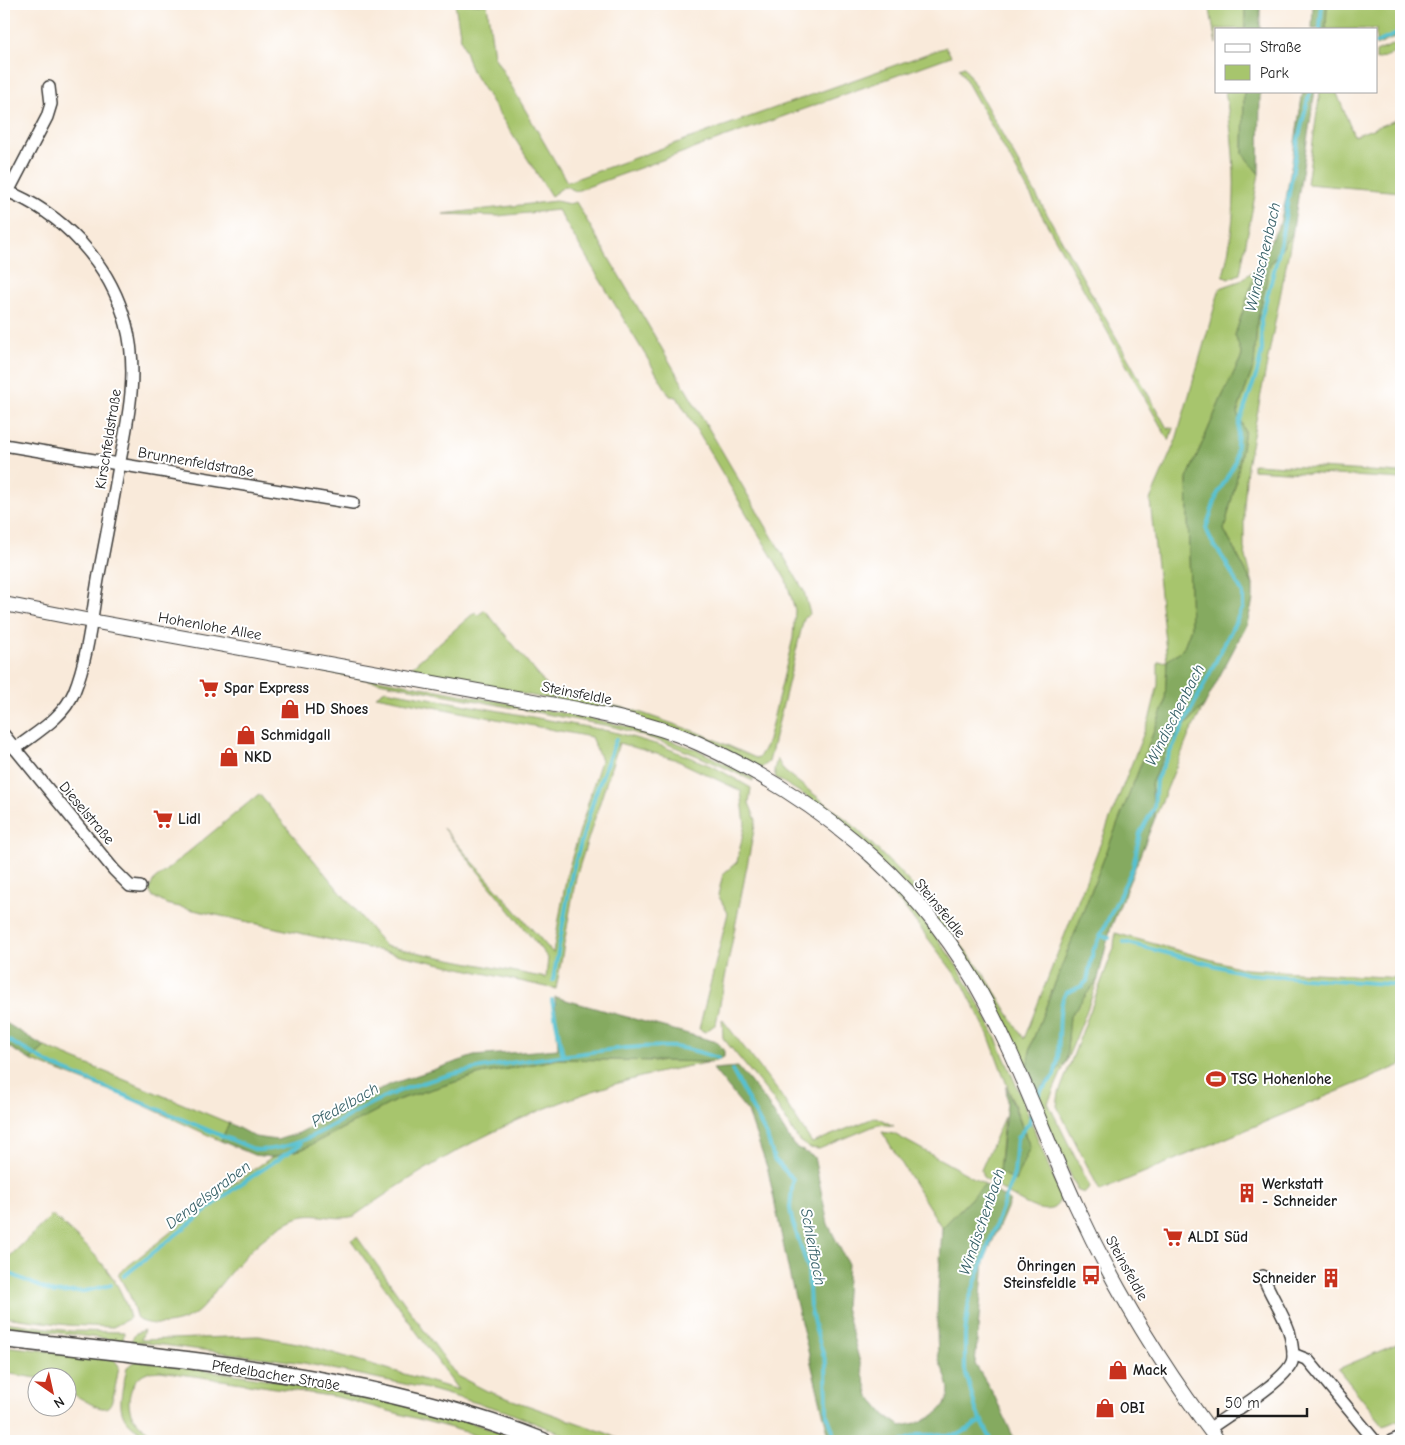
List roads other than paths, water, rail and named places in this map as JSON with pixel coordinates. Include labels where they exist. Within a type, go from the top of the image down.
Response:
[{"type":"main road","name":"Pfedelbacher Straße","points":[[4,1339],[247,1369],[317,1380],[422,1402],[502,1425],[543,1441]]},
{"type":"street","name":"Kirschfeldstraße","points":[[49,87],[51,104],[47,117],[6,191],[51,215],[77,237],[112,286],[126,323],[132,350],[132,395],[91,621]]},
{"type":"street","name":"Brunnenfeldstraße","points":[[4,445],[353,503]]},
{"type":"street","name":"Hohenlohe Allee","points":[[4,604],[411,679]]},
{"type":"street","points":[[16,749],[54,720],[66,706],[74,691],[91,621]]},
{"type":"street","name":"Steinsfeldle","points":[[411,679],[634,721],[698,743],[801,799],[871,855],[917,902],[944,936],[974,980],[999,1029],[1030,1102],[1106,1266],[1169,1371],[1218,1441]]},
{"type":"street","name":"Dieselstraße","points":[[4,735],[114,870],[130,886],[140,887]]},
{"type":"street","points":[[1209,1429],[1278,1380],[1292,1362],[1293,1354],[1288,1330],[1271,1297],[1263,1276]]},
{"type":"street","points":[[1293,1354],[1308,1360],[1375,1441]]},
{"type":"street","points":[[1391,1441],[1401,1437]]},
{"type":"waterway","name":"Windischenbach","points":[[1320,28],[1322,4]]},
{"type":"waterway","points":[[1378,42],[1401,32]]},
{"type":"waterway","name":"Windischenbach","points":[[1036,1101],[1040,1092],[1054,1076],[1058,1060],[1060,1012],[1063,998],[1066,993],[1082,986],[1087,981],[1093,951],[1133,867],[1140,833],[1154,808],[1156,780],[1243,607],[1243,594],[1211,540],[1206,528],[1217,495],[1235,463],[1239,423],[1257,373],[1262,350],[1261,319],[1279,252],[1298,140],[1310,92]]},
{"type":"waterway","points":[[553,980],[572,873],[595,795],[616,739]]},
{"type":"waterway","points":[[1101,936],[1109,938]]},
{"type":"waterway","points":[[1124,942],[1248,974],[1401,985]]},
{"type":"waterway","points":[[552,1000],[563,1056]]},
{"type":"waterway","name":"Pfedelbach","points":[[4,1038],[52,1065],[256,1150],[274,1149],[291,1145],[324,1130],[387,1096],[456,1073],[480,1068],[552,1057],[650,1047],[680,1048],[718,1058]]},
{"type":"waterway","name":"Schleifbach","points":[[732,1070],[767,1136],[774,1159],[793,1179],[790,1208],[792,1220],[808,1268],[810,1306],[826,1363],[827,1415],[837,1441]]},
{"type":"waterway","name":"Windischenbach","points":[[992,1441],[976,1410],[965,1370],[965,1334],[969,1300],[1014,1174],[1017,1138],[1029,1123],[1032,1112]]},
{"type":"waterway","name":"Dengelsgraben","points":[[124,1276],[236,1187],[301,1144]]},
{"type":"waterway","name":"Dengelsgraben","points":[[4,1271],[54,1293],[85,1291],[111,1285]]},
{"type":"waterway","name":"Schleifbach","points":[[903,1441],[918,1435],[958,1435],[982,1421]]},
{"type":"place","name":"Spar Express","points":[[209,688]]},
{"type":"place","name":"HD Shoes","points":[[290,709]]},
{"type":"place","name":"Schmidgall","points":[[246,735]]},
{"type":"place","name":"NKD","points":[[229,757]]},
{"type":"place","name":"Lidl","points":[[163,819]]},
{"type":"place","name":"TSG Hohenlohe","points":[[1216,1079]]},
{"type":"place","name":"Werkstatt - Schneider","points":[[1247,1193]]},
{"type":"place","name":"ALDI Süd","points":[[1173,1237]]},
{"type":"place","name":"Öhringen Steinsfeldle","points":[[1091,1275]]},
{"type":"place","name":"Schneider","points":[[1331,1278]]},
{"type":"place","name":"Mack","points":[[1118,1370]]},
{"type":"place","name":"OBI","points":[[1105,1408]]}]
